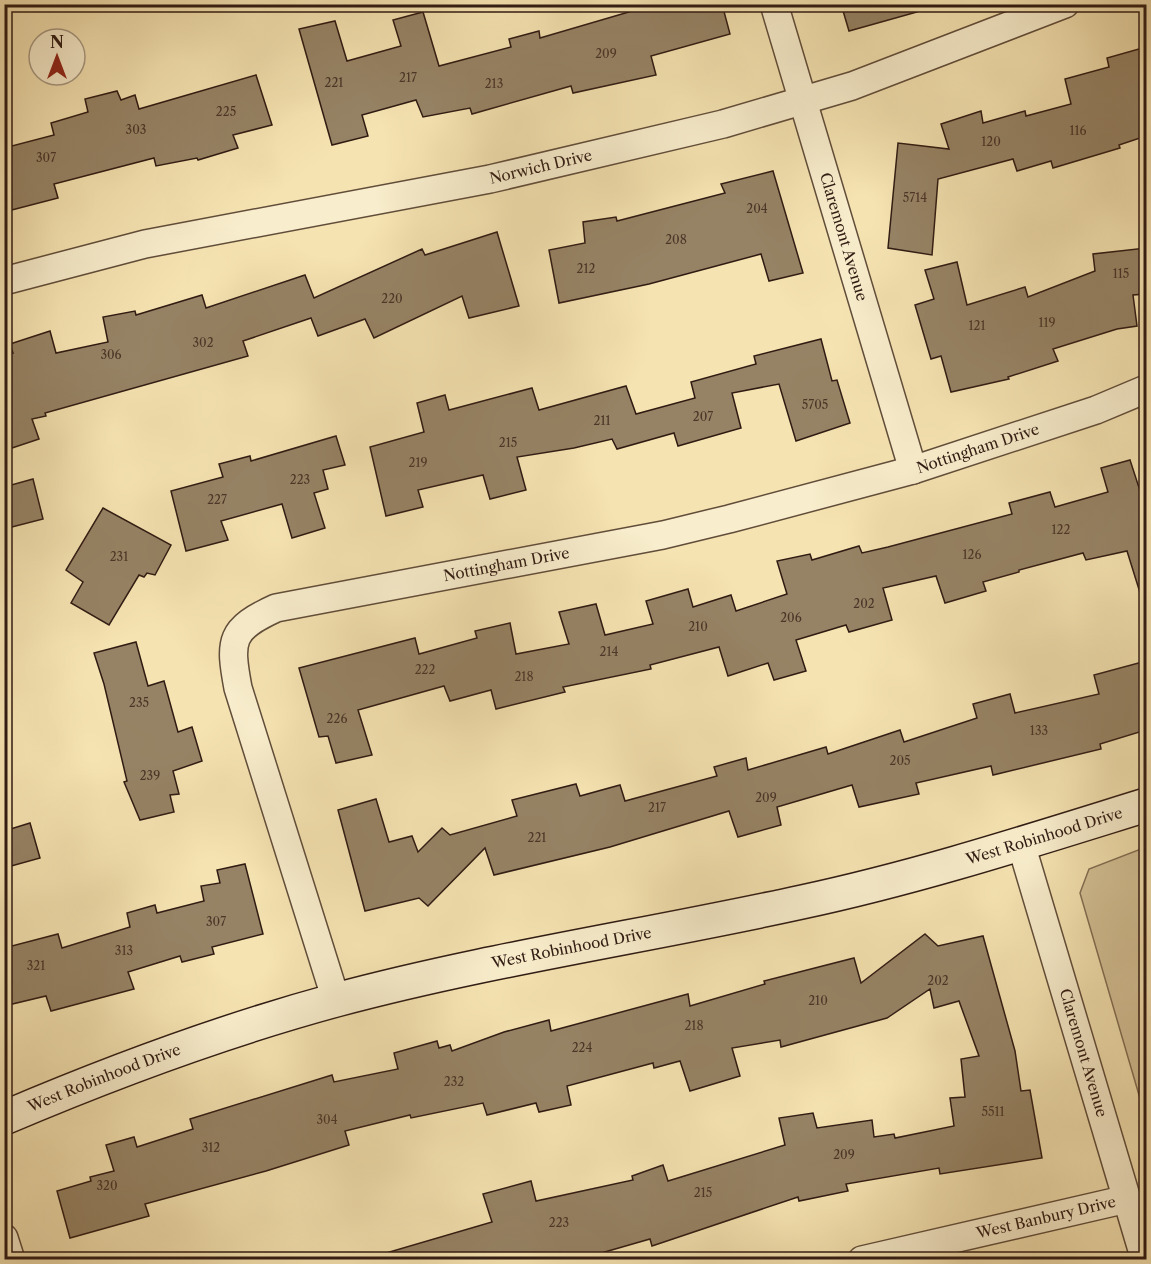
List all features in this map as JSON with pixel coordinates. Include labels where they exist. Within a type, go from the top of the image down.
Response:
[{"type":"street","name":"Claremont Avenue","points":[[774,4],[913,470]]},
{"type":"street","name":"Norwich Drive","points":[[4,281],[145,243],[490,179],[723,124],[852,86],[1065,4]]},
{"type":"street","name":"Nottingham Drive","points":[[336,1000],[238,688],[233,661],[236,637],[250,620],[287,606],[663,536],[913,470],[1096,410],[1146,389]]},
{"type":"street","name":"West Robinhood Drive","points":[[4,1118],[110,1074],[241,1029],[336,1000],[474,967],[803,902],[913,875],[1146,805]]},
{"type":"street","name":"Claremont Avenue","points":[[1022,844],[1145,1260]]},
{"type":"street","name":"West Banbury Drive","points":[[862,1260],[1127,1199]]},
{"type":"street","points":[[4,1238],[11,1260]]},
{"type":"shaded area","points":[[1146,847],[1146,1119],[1080,893],[1089,869]]},
{"type":"building","points":[[656,4],[722,4],[730,34],[651,56],[656,75],[573,93],[571,86],[472,114],[470,108],[423,117],[416,100],[362,115],[368,136],[332,145],[299,29],[335,21],[347,61],[401,46],[393,20],[423,12],[439,66],[511,47],[509,39],[539,31],[540,38]]},
{"type":"building","points":[[841,4],[916,4],[917,12],[849,31]]},
{"type":"building","points":[[1146,47],[1146,136],[1119,145],[1120,148],[1053,168],[1051,161],[1017,171],[1013,159],[938,179],[932,255],[888,248],[898,143],[949,149],[941,124],[981,111],[983,123],[1025,111],[1026,116],[1071,104],[1065,79],[1109,67],[1107,58]]},
{"type":"building","points":[[256,75],[272,125],[233,135],[238,148],[198,160],[197,158],[156,166],[154,158],[54,184],[58,198],[4,212],[4,148],[54,135],[51,123],[88,112],[85,99],[117,91],[121,100],[135,95],[139,109]]},
{"type":"building","points":[[773,171],[803,273],[769,281],[761,254],[649,284],[559,303],[549,250],[585,243],[583,222],[616,217],[617,221],[725,193],[721,184]]},
{"type":"building","points":[[497,232],[519,306],[469,318],[462,296],[374,338],[365,319],[318,336],[311,318],[243,341],[248,356],[45,413],[46,416],[32,419],[39,439],[12,448],[4,418],[4,354],[13,353],[10,344],[50,331],[56,353],[108,342],[103,317],[135,311],[136,315],[202,295],[206,308],[305,275],[314,298],[422,249],[425,255]]},
{"type":"building","points":[[1146,248],[1146,294],[1133,295],[1137,326],[1117,329],[1053,349],[1058,361],[1008,377],[1009,379],[951,392],[941,356],[931,359],[915,305],[934,299],[925,270],[957,262],[967,305],[1025,287],[1028,297],[1095,271],[1093,254]]},
{"type":"building","points":[[821,339],[832,381],[837,380],[850,423],[796,441],[779,384],[732,393],[741,428],[678,446],[674,433],[617,449],[612,439],[517,457],[526,490],[490,499],[483,475],[418,490],[423,507],[386,516],[370,447],[424,432],[417,403],[445,395],[449,410],[532,388],[539,410],[626,386],[636,414],[695,398],[691,382],[756,364],[754,356]]},
{"type":"building","points":[[336,436],[345,465],[323,470],[328,489],[314,493],[325,528],[292,538],[282,504],[221,521],[228,540],[186,551],[171,491],[223,477],[219,464],[250,456],[251,461]]},
{"type":"building","points":[[1130,460],[1146,509],[1146,595],[1141,596],[1127,551],[1086,560],[1083,553],[1019,570],[1019,572],[983,582],[986,591],[945,603],[936,576],[883,588],[892,620],[849,632],[846,625],[796,640],[806,671],[774,680],[768,663],[728,676],[719,647],[650,665],[651,669],[563,687],[565,692],[496,709],[491,690],[450,701],[444,686],[358,710],[372,755],[336,763],[328,736],[319,737],[299,668],[415,638],[419,654],[477,638],[475,631],[510,623],[516,654],[569,644],[559,612],[596,604],[605,635],[653,624],[646,601],[688,589],[693,607],[731,595],[736,611],[787,594],[777,561],[810,554],[812,560],[859,546],[862,553],[888,547],[1012,514],[1009,503],[1050,492],[1055,507],[1108,492],[1101,468]]},
{"type":"building","points":[[33,479],[43,519],[4,529],[4,487]]},
{"type":"building","points":[[103,508],[171,545],[155,575],[147,573],[144,577],[139,575],[109,625],[71,603],[83,582],[66,570]]},
{"type":"building","points":[[136,642],[148,686],[164,681],[178,732],[192,727],[202,761],[173,771],[179,794],[170,795],[174,812],[140,820],[124,782],[127,781],[104,684],[94,653]]},
{"type":"building","points":[[1146,661],[1146,730],[1100,744],[1101,749],[993,775],[991,766],[916,783],[919,794],[859,807],[852,785],[777,807],[781,825],[738,837],[729,811],[610,847],[494,875],[485,848],[428,906],[419,898],[365,911],[338,810],[376,799],[389,842],[412,836],[418,852],[442,828],[450,835],[517,816],[512,800],[576,784],[580,796],[620,785],[625,801],[717,776],[714,767],[746,758],[748,770],[826,747],[828,754],[900,730],[904,742],[977,718],[973,704],[1010,694],[1015,713],[1099,694],[1094,675]]},
{"type":"building","points":[[30,823],[40,858],[4,868],[4,831]]},
{"type":"building","points":[[245,864],[263,934],[212,947],[214,954],[182,962],[180,956],[128,972],[134,989],[51,1011],[46,996],[4,1006],[4,948],[58,934],[62,948],[130,927],[127,913],[155,905],[157,913],[204,901],[201,886],[220,883],[217,870]]},
{"type":"building","points":[[925,934],[938,946],[983,936],[1015,1051],[1021,1091],[1030,1090],[1042,1158],[940,1174],[939,1168],[846,1184],[848,1191],[799,1201],[798,1197],[652,1246],[650,1239],[577,1260],[387,1260],[386,1253],[492,1222],[483,1194],[531,1181],[536,1201],[633,1180],[632,1176],[663,1165],[668,1181],[785,1145],[779,1118],[813,1113],[817,1128],[872,1120],[874,1137],[894,1134],[895,1138],[954,1126],[950,1098],[965,1097],[961,1059],[979,1056],[959,1001],[934,1008],[930,989],[887,1018],[781,1047],[780,1040],[732,1048],[740,1076],[690,1091],[680,1061],[654,1068],[653,1063],[567,1086],[571,1105],[539,1112],[536,1103],[487,1115],[483,1103],[411,1118],[410,1115],[345,1131],[349,1145],[266,1171],[145,1204],[149,1216],[70,1238],[57,1191],[91,1181],[90,1177],[114,1171],[106,1145],[134,1137],[137,1147],[193,1129],[190,1119],[332,1075],[334,1082],[398,1069],[394,1053],[437,1041],[439,1048],[450,1045],[452,1051],[504,1032],[549,1020],[551,1031],[688,994],[690,1006],[765,984],[764,981],[854,958],[861,983]]}]
